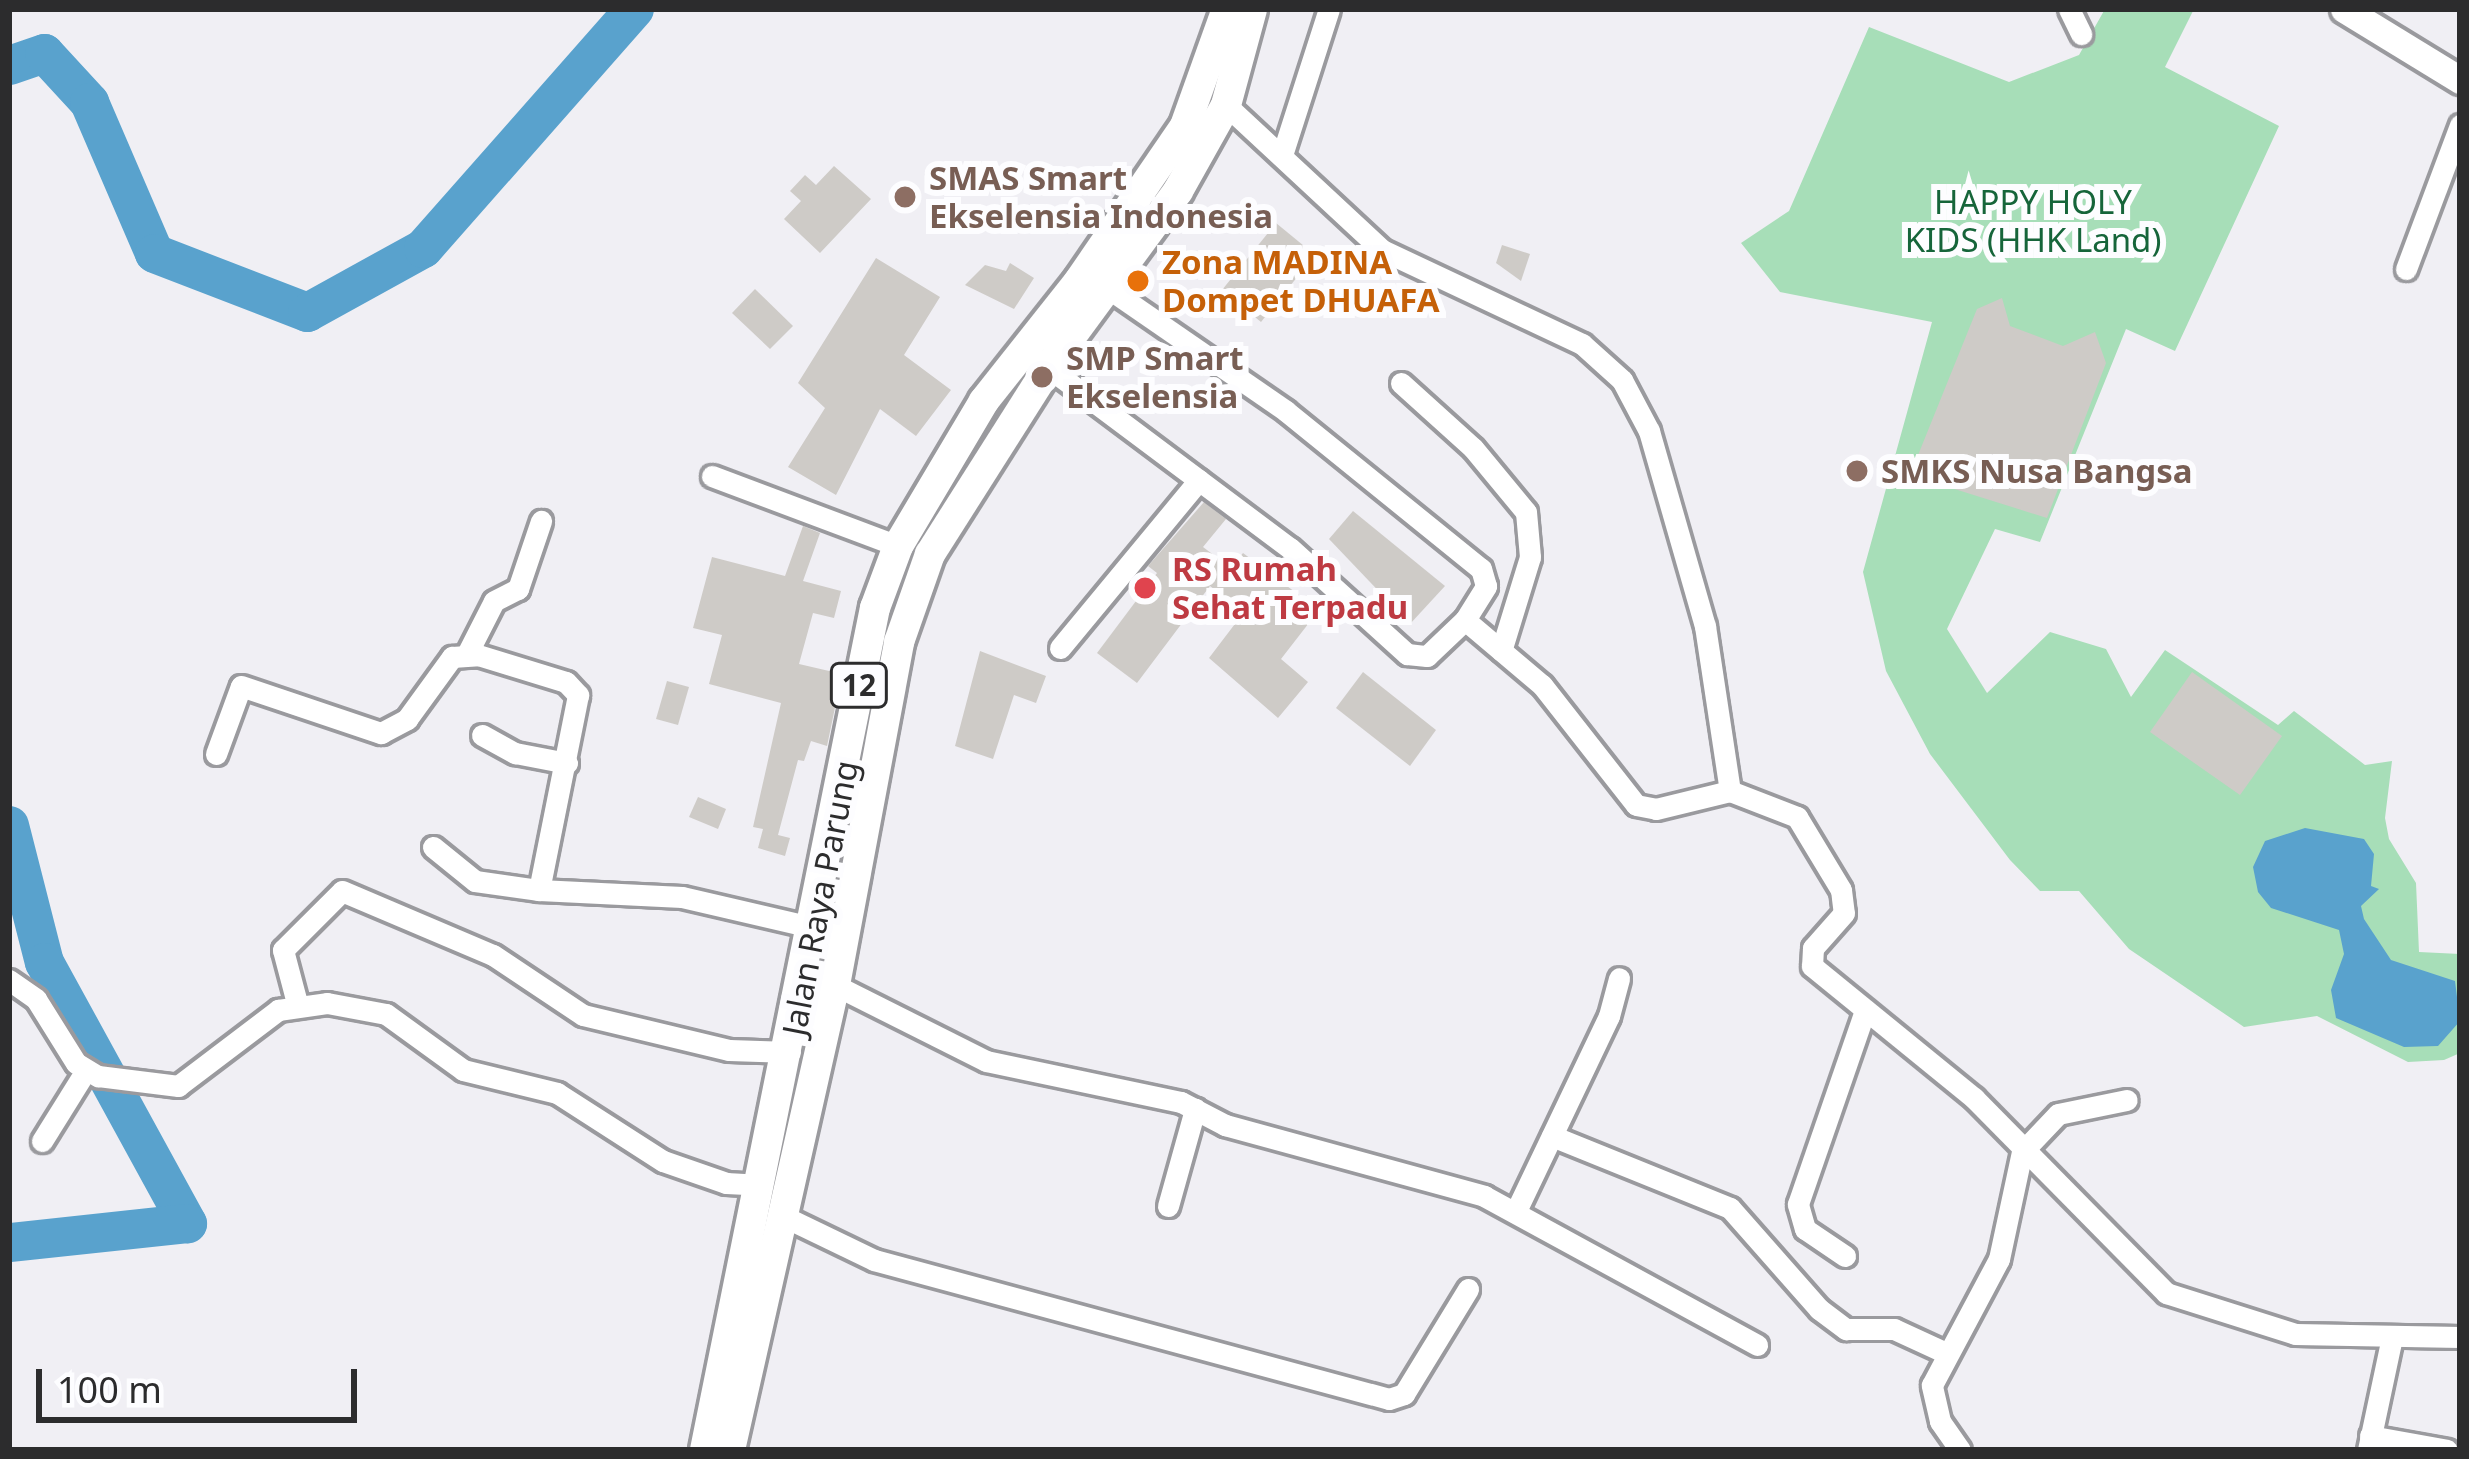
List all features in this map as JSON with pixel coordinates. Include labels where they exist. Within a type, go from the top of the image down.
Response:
[{"type":"highway","name":"Jalan Raya Parung","points":[[730,1450],[835,985],[899,642],[930,554],[1037,358],[1185,126],[1227,9]]},
{"type":"highway","name":"Jalan Raya Parung","points":[[705,1450],[790,1052],[875,608],[898,546],[984,401],[1037,358],[1108,288],[1178,191],[1226,104],[1252,9]]},
{"type":"main road","points":[[2344,9],[2460,80]]},
{"type":"street","points":[[1273,147],[1329,9]]},
{"type":"street","points":[[2069,9],[2080,34]]},
{"type":"street","points":[[1226,104],[1382,250],[1582,344],[1622,380],[1649,431],[1705,626],[1730,791]]},
{"type":"street","points":[[2406,269],[2460,125]]},
{"type":"street","points":[[1037,358],[1290,548],[1407,654],[1426,656],[1465,620],[1484,590],[1481,569],[1286,411],[1108,288]]},
{"type":"street","points":[[1401,383],[1473,448],[1526,512],[1530,557],[1501,651]]},
{"type":"street","points":[[712,476],[898,546]]},
{"type":"street","points":[[1060,648],[1198,480]]},
{"type":"street","points":[[216,754],[241,686],[381,734],[407,719],[444,663],[467,653],[494,601],[518,589],[541,521]]},
{"type":"street","points":[[1465,620],[1542,685],[1636,805],[1656,809],[1730,791],[1797,818],[1829,867],[1844,913],[1808,960],[1974,1098],[2022,1152],[2166,1293],[2295,1334],[2460,1337]]},
{"type":"street","points":[[467,653],[573,688],[579,706],[539,890]]},
{"type":"street","points":[[482,735],[515,753],[567,763]]},
{"type":"street","points":[[433,847],[475,880],[539,890],[682,897],[815,928]]},
{"type":"street","points":[[297,1004],[283,950],[342,892],[493,955],[583,1015],[729,1050],[790,1052]]},
{"type":"street","points":[[1516,1211],[1609,1016],[1618,978]]},
{"type":"street","points":[[9,980],[36,999],[92,1074],[178,1086],[297,1004],[386,1014],[463,1070],[557,1093],[649,1155],[725,1183],[762,1185]]},
{"type":"street","points":[[835,985],[944,1045],[1025,1074],[1195,1108],[1225,1125],[1431,1179],[1516,1211],[1757,1345]]},
{"type":"street","points":[[1845,1256],[1805,1229],[1798,1204],[1865,1010]]},
{"type":"street","points":[[42,1141],[92,1074]]},
{"type":"street","points":[[1960,1450],[1932,1400],[1944,1352],[1999,1258],[2022,1152],[2058,1114],[2127,1100]]},
{"type":"street","points":[[1168,1206],[1195,1108]]},
{"type":"street","points":[[1552,1136],[1730,1208],[1818,1308],[1846,1329],[1894,1329],[1944,1352]]},
{"type":"street","points":[[783,1216],[874,1260],[1389,1399],[1403,1394],[1468,1289]]},
{"type":"street","points":[[2392,1337],[2369,1443],[2447,1450]]},
{"type":"green space","name":"HAPPY HOLY KIDS (HHK Land)","points":[[2105,9],[2194,9],[2165,67],[2279,126],[2175,351],[2126,329],[2040,542],[1995,529],[1947,629],[1987,693],[2050,632],[2106,649],[2131,697],[2165,650],[2278,725],[2294,711],[2365,765],[2392,761],[2385,818],[2389,839],[2416,883],[2419,952],[2460,954],[2460,1053],[2444,1060],[2408,1062],[2317,1016],[2244,1027],[2129,949],[2079,891],[2040,891],[2010,860],[1930,754],[1886,671],[1863,572],[1932,322],[1780,292],[1741,243],[1789,211],[1869,27],[2009,82],[2079,55]]},
{"type":"water","points":[[2305,828],[2364,839],[2374,854],[2371,886],[2379,889],[2361,906],[2364,919],[2391,960],[2455,981],[2460,1021],[2438,1046],[2404,1047],[2336,1018],[2331,990],[2344,954],[2339,930],[2271,908],[2258,892],[2253,867],[2265,841]]},
{"type":"building","points":[[834,166],[871,199],[820,253],[784,219],[801,201],[790,191],[805,175],[816,185]]},
{"type":"building","points":[[1276,223],[1315,255],[1261,322],[1222,290]]},
{"type":"building","points":[[1502,245],[1530,254],[1521,281],[1496,263]]},
{"type":"building","points":[[876,258],[940,297],[904,355],[951,390],[916,436],[880,409],[836,495],[788,467],[825,408],[798,383]]},
{"type":"building","points":[[1010,263],[1034,278],[1014,309],[965,285],[985,265],[1006,271]]},
{"type":"building","points":[[755,289],[793,326],[770,349],[732,313]]},
{"type":"building","points":[[2002,298],[2010,326],[2063,346],[2095,332],[2106,363],[2047,518],[1910,475],[1977,309]]},
{"type":"building","points":[[1204,502],[1226,519],[1203,547],[1231,568],[1243,553],[1319,610],[1281,659],[1308,682],[1278,718],[1209,658],[1244,612],[1210,586],[1137,683],[1097,653],[1157,573],[1148,566]]},
{"type":"building","points":[[1353,511],[1445,586],[1410,624],[1329,539]]},
{"type":"building","points":[[803,526],[820,533],[803,581],[841,591],[834,618],[813,613],[799,664],[842,674],[827,746],[811,741],[804,761],[798,760],[778,835],[790,838],[785,856],[758,848],[763,829],[753,827],[781,703],[709,684],[722,635],[693,628],[712,557],[785,576]]},
{"type":"building","points":[[980,651],[1046,676],[1036,703],[1014,695],[993,759],[955,746]]},
{"type":"building","points":[[1363,672],[1436,730],[1410,766],[1336,708]]},
{"type":"building","points":[[2192,672],[2282,736],[2240,795],[2150,732]]},
{"type":"building","points":[[667,681],[689,687],[678,725],[656,719]]},
{"type":"building","points":[[698,797],[726,809],[718,829],[689,817]]},
{"type":"waterway","points":[[9,65],[44,53],[89,102],[154,253],[307,312],[423,248],[634,9]]},
{"type":"waterway","points":[[9,825],[44,962],[187,1223],[9,1242]]},
{"type":"place","name":"SMAS Smart Ekselensia Indonesia","points":[[905,197]]},
{"type":"place","name":"Zona MADINA Dompet DHUAFA","points":[[1138,281]]},
{"type":"place","name":"SMP Smart Ekselensia","points":[[1042,377]]},
{"type":"place","name":"SMKS Nusa Bangsa","points":[[1857,471]]},
{"type":"place","name":"RS Rumah Sehat Terpadu","points":[[1145,588]]}]
